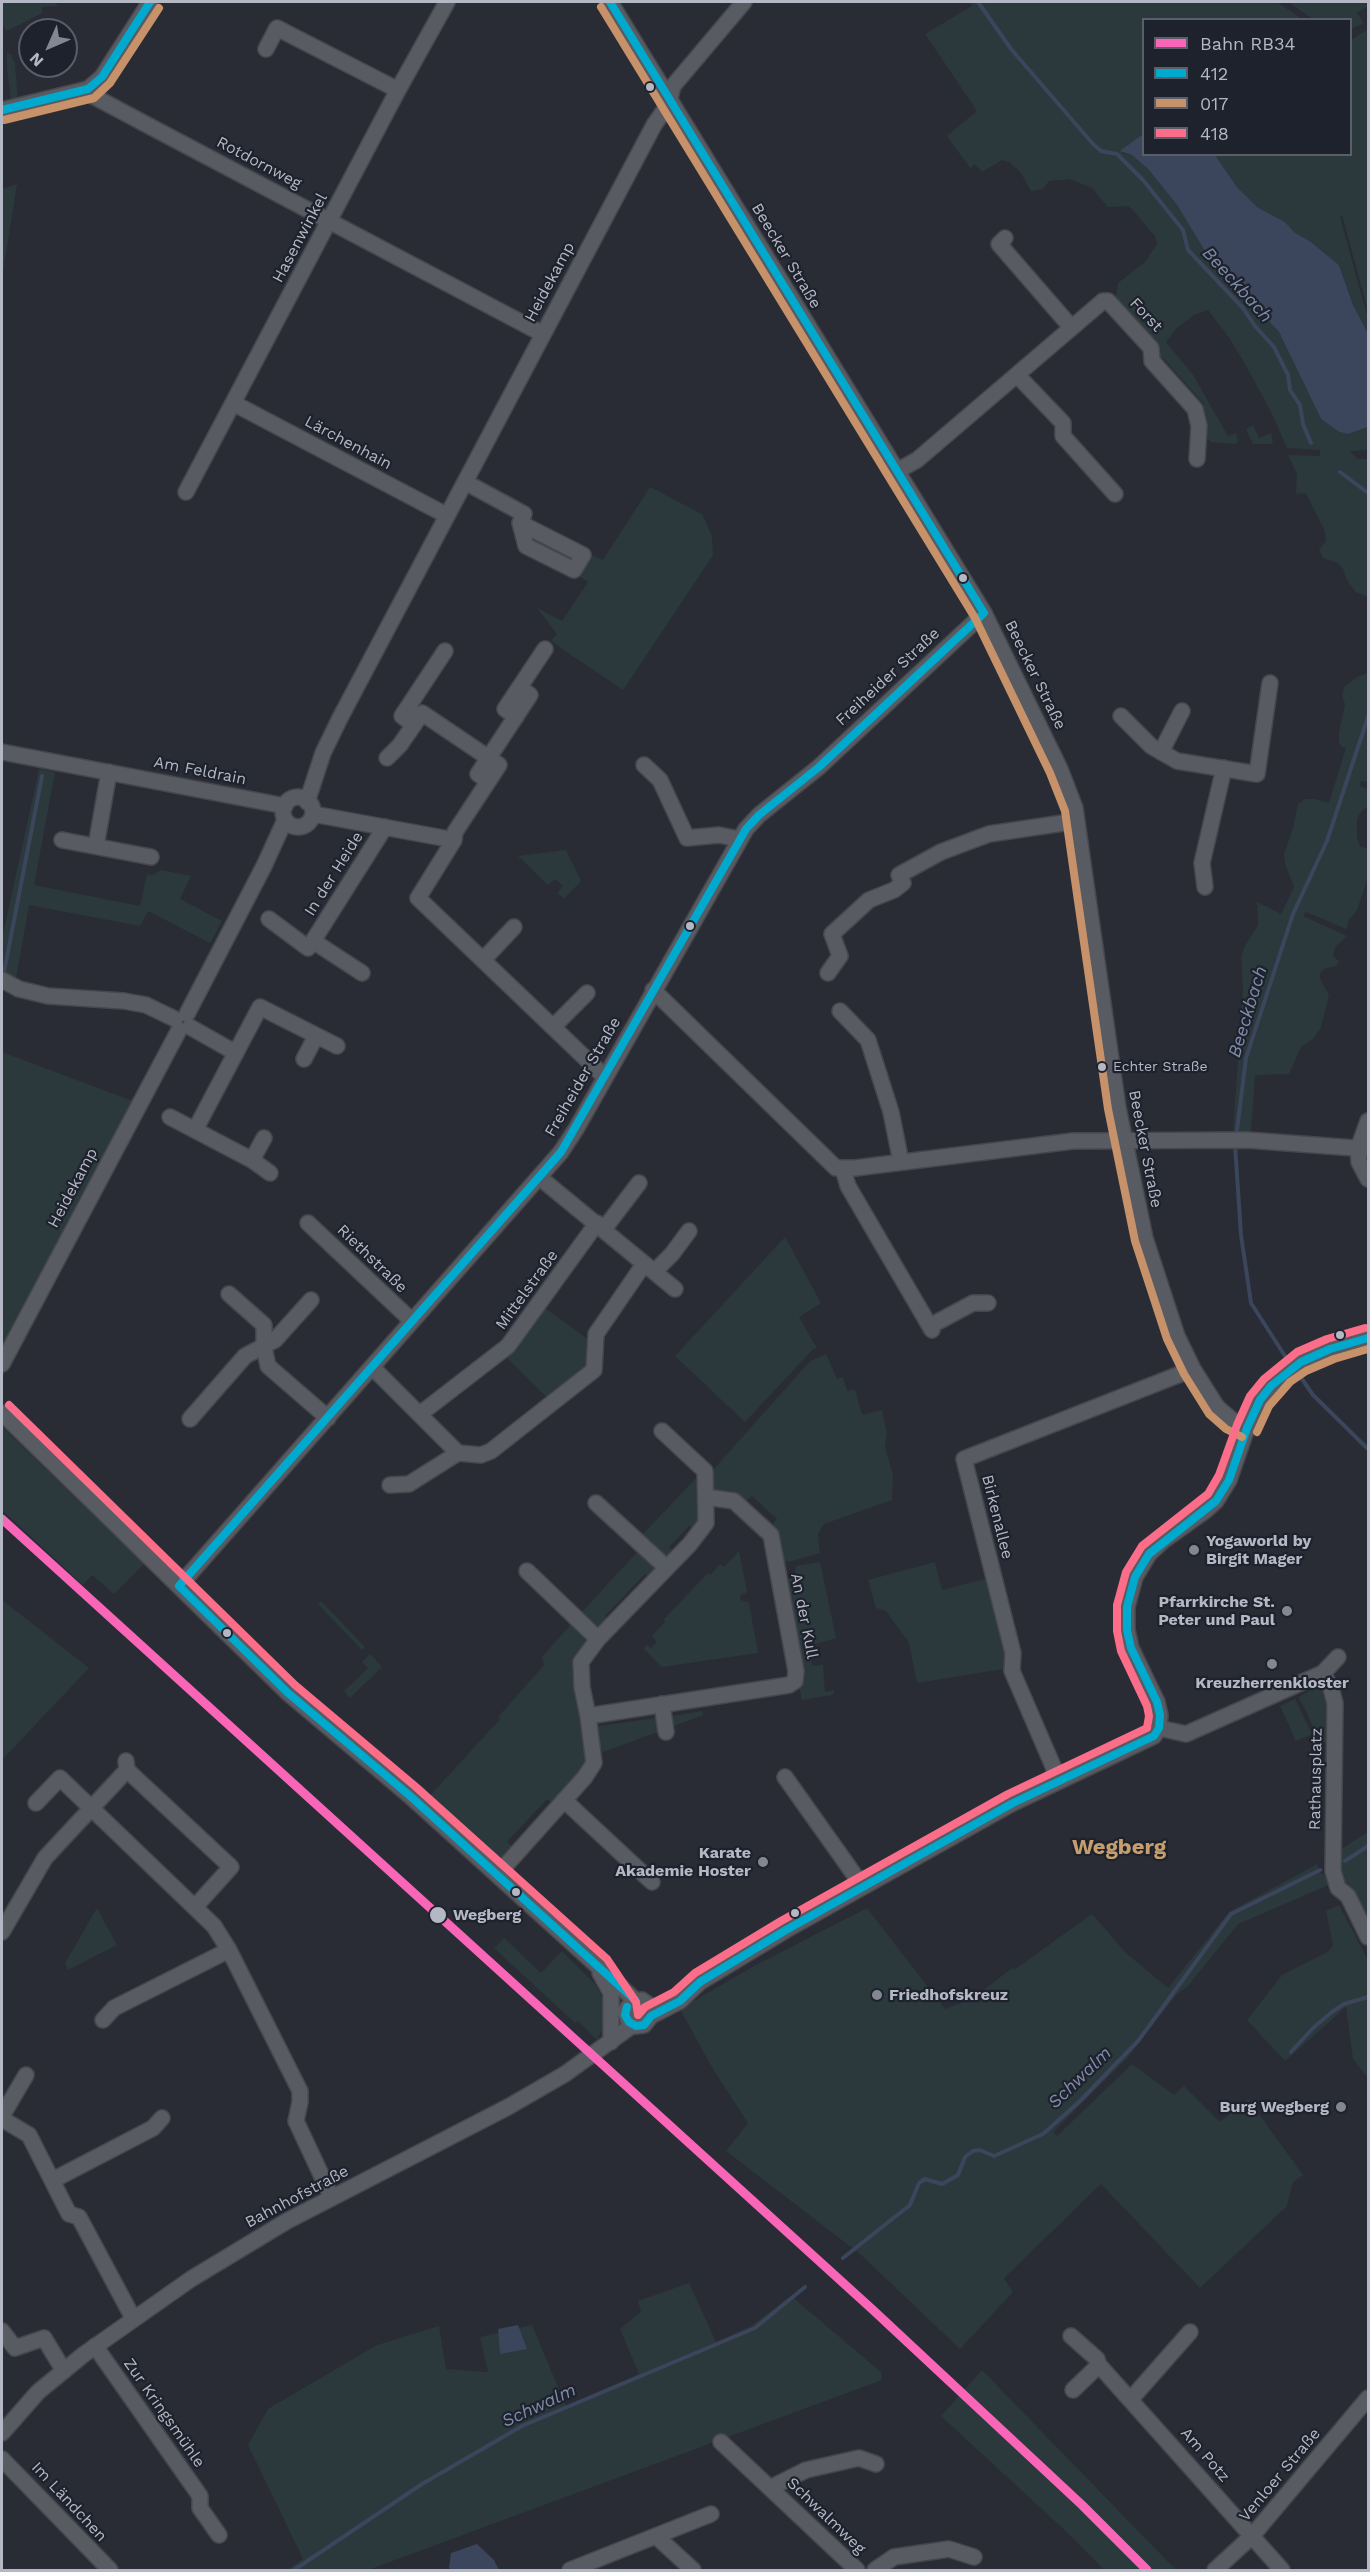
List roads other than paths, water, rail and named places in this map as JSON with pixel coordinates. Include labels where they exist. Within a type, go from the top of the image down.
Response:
[{"type":"street","name":"Hasenwinkel","points":[[186,492],[398,90],[447,2]]},
{"type":"street","name":"Beecker Straße","points":[[610,2],[984,613],[1060,769],[1075,808],[1123,1141],[1145,1238],[1177,1336],[1193,1369],[1217,1407],[1232,1420],[1247,1428]]},
{"type":"street","name":"Heidekamp","points":[[2,1364],[264,866],[297,811],[323,753],[446,515],[654,125],[670,100],[673,86],[744,2]]},
{"type":"street","points":[[2,110],[88,89],[102,77],[147,3]]},
{"type":"street","points":[[266,49],[277,28],[398,90]]},
{"type":"street","name":"Rotdornweg","points":[[88,89],[103,101],[543,334]]},
{"type":"street","points":[[1005,238],[999,244],[1071,327]]},
{"type":"street","name":"Forst","points":[[897,471],[917,460],[1103,301],[1108,301],[1151,348],[1152,361],[1195,409],[1199,426],[1197,459]]},
{"type":"street","points":[[1017,375],[1063,423],[1063,436],[1115,494]]},
{"type":"street","name":"Lärchenhain","points":[[233,403],[446,515]]},
{"type":"street","points":[[465,482],[524,514],[519,523]]},
{"type":"street","name":"Freiheider Straße","points":[[178,1586],[561,1152],[576,1130],[739,839],[759,815],[819,767],[984,613]]},
{"type":"street","points":[[489,758],[530,695],[520,688],[545,649]]},
{"type":"street","points":[[387,758],[400,745],[445,651]]},
{"type":"street","points":[[1121,716],[1151,746],[1177,761],[1257,774],[1270,683]]},
{"type":"street","points":[[1161,752],[1182,711]]},
{"type":"street","points":[[415,714],[499,765],[454,832],[454,840],[418,898],[605,1077]]},
{"type":"street","name":"Am Feldrain","points":[[2,752],[297,811]]},
{"type":"street","points":[[644,765],[660,780],[687,837],[719,835],[739,839]]},
{"type":"street","points":[[1205,887],[1202,863],[1224,768]]},
{"type":"street","points":[[96,846],[109,772]]},
{"type":"street","name":"In der Heide","points":[[297,811],[454,840]]},
{"type":"street","points":[[828,973],[840,956],[832,934],[869,900],[894,890],[903,883],[899,875],[941,852],[989,834],[1077,821]]},
{"type":"street","name":"In der Heide","points":[[269,919],[308,948],[385,827]]},
{"type":"street","points":[[62,840],[152,857]]},
{"type":"street","points":[[483,960],[514,927]]},
{"type":"street","name":"In der Heide","points":[[313,941],[362,973]]},
{"type":"street","points":[[2,980],[19,989],[48,996],[124,1001],[146,1005],[236,1053]]},
{"type":"street","points":[[653,990],[836,1168],[1073,1141],[1235,1140],[1363,1149]]},
{"type":"street","points":[[553,1027],[587,993]]},
{"type":"street","points":[[195,1130],[260,1007],[337,1046]]},
{"type":"street","points":[[840,1011],[867,1040],[891,1112],[901,1162]]},
{"type":"street","points":[[304,1059],[316,1036]]},
{"type":"street","points":[[170,1117],[252,1160],[270,1173]]},
{"type":"street","points":[[1368,1121],[1359,1162],[1368,1179]]},
{"type":"street","points":[[252,1160],[264,1138]]},
{"type":"street","points":[[843,1169],[848,1186],[931,1328],[973,1303],[988,1303]]},
{"type":"street","points":[[539,1177],[675,1288]]},
{"type":"street","name":"Mittelstraße","points":[[420,1414],[508,1346],[601,1226],[639,1183]]},
{"type":"street","name":"Riethstraße","points":[[308,1223],[412,1322]]},
{"type":"street","points":[[390,1485],[409,1484],[458,1453],[481,1455],[491,1451],[594,1370],[596,1334],[649,1268],[672,1254],[689,1231]]},
{"type":"street","points":[[229,1294],[264,1325],[264,1347],[268,1366],[328,1418]]},
{"type":"street","points":[[190,1419],[245,1356],[275,1340],[310,1300]]},
{"type":"street","points":[[1338,1657],[1323,1673],[1186,1734],[1159,1728],[1160,1715],[1157,1702],[1131,1648],[1127,1630],[1127,1607],[1136,1577],[1149,1554],[1216,1501],[1229,1480],[1247,1428],[1260,1400],[1283,1374],[1301,1362],[1330,1349],[1368,1338]]},
{"type":"street","points":[[372,1367],[458,1453]]},
{"type":"street","name":"Birkenallee","points":[[1059,1780],[1012,1671],[1013,1653],[964,1459],[1193,1369]]},
{"type":"street","points":[[2,1413],[288,1693],[498,1874],[600,1967],[640,2007]]},
{"type":"street","points":[[498,1874],[585,1777],[594,1763],[582,1687],[581,1662],[598,1639],[702,1530],[706,1523],[705,1471],[662,1431]]},
{"type":"street","name":"An der Kull","points":[[588,1716],[789,1685],[795,1681],[796,1671],[771,1535],[734,1501],[706,1497]]},
{"type":"street","points":[[596,1503],[666,1568]]},
{"type":"street","points":[[527,1570],[598,1639]]},
{"type":"street","name":"Rathausplatz","points":[[1323,1673],[1335,1702],[1333,1864],[1338,1888],[1348,1896],[1368,1937]]},
{"type":"street","points":[[662,1704],[666,1732]]},
{"type":"street","name":"Bahnhofstraße","points":[[2,2433],[18,2412],[63,2371],[95,2346],[133,2318],[261,2235],[508,2107],[565,2074],[633,2025],[644,2025],[640,2007],[664,2001],[689,1985],[700,1982],[786,1930],[1059,1780],[1145,1742],[1155,1736],[1159,1728]]},
{"type":"street","points":[[2,1932],[45,1858],[92,1809],[126,1766],[231,1867],[195,1907]]},
{"type":"street","points":[[785,1777],[863,1887]]},
{"type":"street","points":[[36,1803],[60,1778],[214,1926],[229,1950],[300,2091],[296,2121],[332,2198]]},
{"type":"street","points":[[564,1800],[652,1882]]},
{"type":"street","points":[[103,2020],[114,2008],[229,1950]]},
{"type":"street","points":[[583,1952],[611,1993],[611,2042]]},
{"type":"street","points":[[26,2075],[2,2117],[29,2135],[69,2214],[79,2217],[133,2318]]},
{"type":"street","points":[[53,2180],[153,2128],[162,2118]]},
{"type":"street","points":[[2,2331],[15,2348],[44,2338],[63,2371]]},
{"type":"street","points":[[1131,2398],[1190,2332]]},
{"type":"street","name":"Am Potz","points":[[1071,2336],[1097,2359],[1099,2365],[1131,2398],[1282,2571]]},
{"type":"street","name":"Zur Kringsmühle","points":[[95,2346],[200,2496],[200,2508],[219,2535]]},
{"type":"street","points":[[1073,2390],[1099,2365]]},
{"type":"street","name":"Venloer Straße","points":[[1215,2571],[1252,2536],[1368,2398]]},
{"type":"street","name":"Schwalmweg","points":[[721,2442],[857,2571]]},
{"type":"street","name":"Schwalmweg","points":[[770,2488],[806,2470],[859,2458],[876,2464]]},
{"type":"street","name":"Im Ländchen","points":[[2,2459],[110,2571]]},
{"type":"street","points":[[186,2512],[200,2502]]},
{"type":"street","points":[[570,2571],[711,2514]]},
{"type":"street","points":[[657,2537],[693,2571]]},
{"type":"street","name":"Schwalmweg","points":[[875,2571],[894,2557],[948,2549],[974,2556]]},
{"type":"water","points":[[1142,135],[1142,156],[1216,156],[1237,187],[1257,207],[1285,222],[1294,232],[1311,242],[1339,265],[1353,305],[1368,333],[1368,427],[1348,434],[1339,432],[1321,419],[1279,332],[1208,256],[1177,205],[1149,170],[1132,155],[1120,151]]},
{"type":"water","points":[[518,2325],[527,2349],[500,2354],[498,2329]]},
{"type":"water","points":[[477,2544],[494,2560],[499,2570],[451,2570],[449,2568],[451,2553]]},
{"type":"waterway","name":"Beeckbach","points":[[978,2],[1011,49],[1093,144],[1101,151],[1117,154],[1143,180],[1183,230],[1188,250],[1243,308],[1255,326],[1274,347],[1288,375],[1290,390],[1300,405],[1303,424],[1311,443]]},
{"type":"waterway","name":"Beeckbach","points":[[1340,472],[1368,493]]},
{"type":"waterway","name":"Beeckbach","points":[[1236,1138],[1246,1058],[1293,914],[1327,841],[1368,717]]},
{"type":"waterway","points":[[4,972],[42,776]]},
{"type":"waterway","name":"Beeckbach","points":[[1235,1145],[1241,1235],[1251,1303],[1285,1356]]},
{"type":"waterway","name":"Beeckbach","points":[[1300,1376],[1313,1395],[1368,1449]]},
{"type":"waterway","name":"Schwalm","points":[[1345,1861],[1368,1846]]},
{"type":"waterway","name":"Schwalm","points":[[843,2258],[910,2205],[919,2183],[925,2179],[942,2184],[958,2175],[965,2157],[973,2151],[980,2150],[994,2156],[1043,2134],[1079,2102],[1138,2041],[1231,1914],[1320,1870]]},
{"type":"waterway","points":[[1291,2052],[1313,2028],[1332,2012],[1344,2004],[1368,1997]]},
{"type":"waterway","name":"Schwalm","points":[[294,2570],[422,2484],[522,2426],[755,2328],[805,2287]]},
{"type":"rail line","name":"RB34","points":[[2,1519],[873,2310],[1082,2505],[1147,2570]]},
{"type":"place","name":"Echter Straße","points":[[1102,1067]]},
{"type":"place","name":"Yogaworld by Birgit Mager","points":[[1194,1550]]},
{"type":"place","name":"Pfarrkirche St. Peter und Paul","points":[[1287,1611]]},
{"type":"place","name":"Kreuzherrenkloster","points":[[1272,1664]]},
{"type":"place","name":"Karate Akademie Hoster","points":[[763,1862]]},
{"type":"place","name":"Wegberg","points":[[438,1915]]},
{"type":"place","name":"Friedhofskreuz","points":[[877,1995]]},
{"type":"place","name":"Burg Wegberg","points":[[1341,2107]]},
{"type":"district","name":"Wegberg","points":[[1119,1848]]}]
